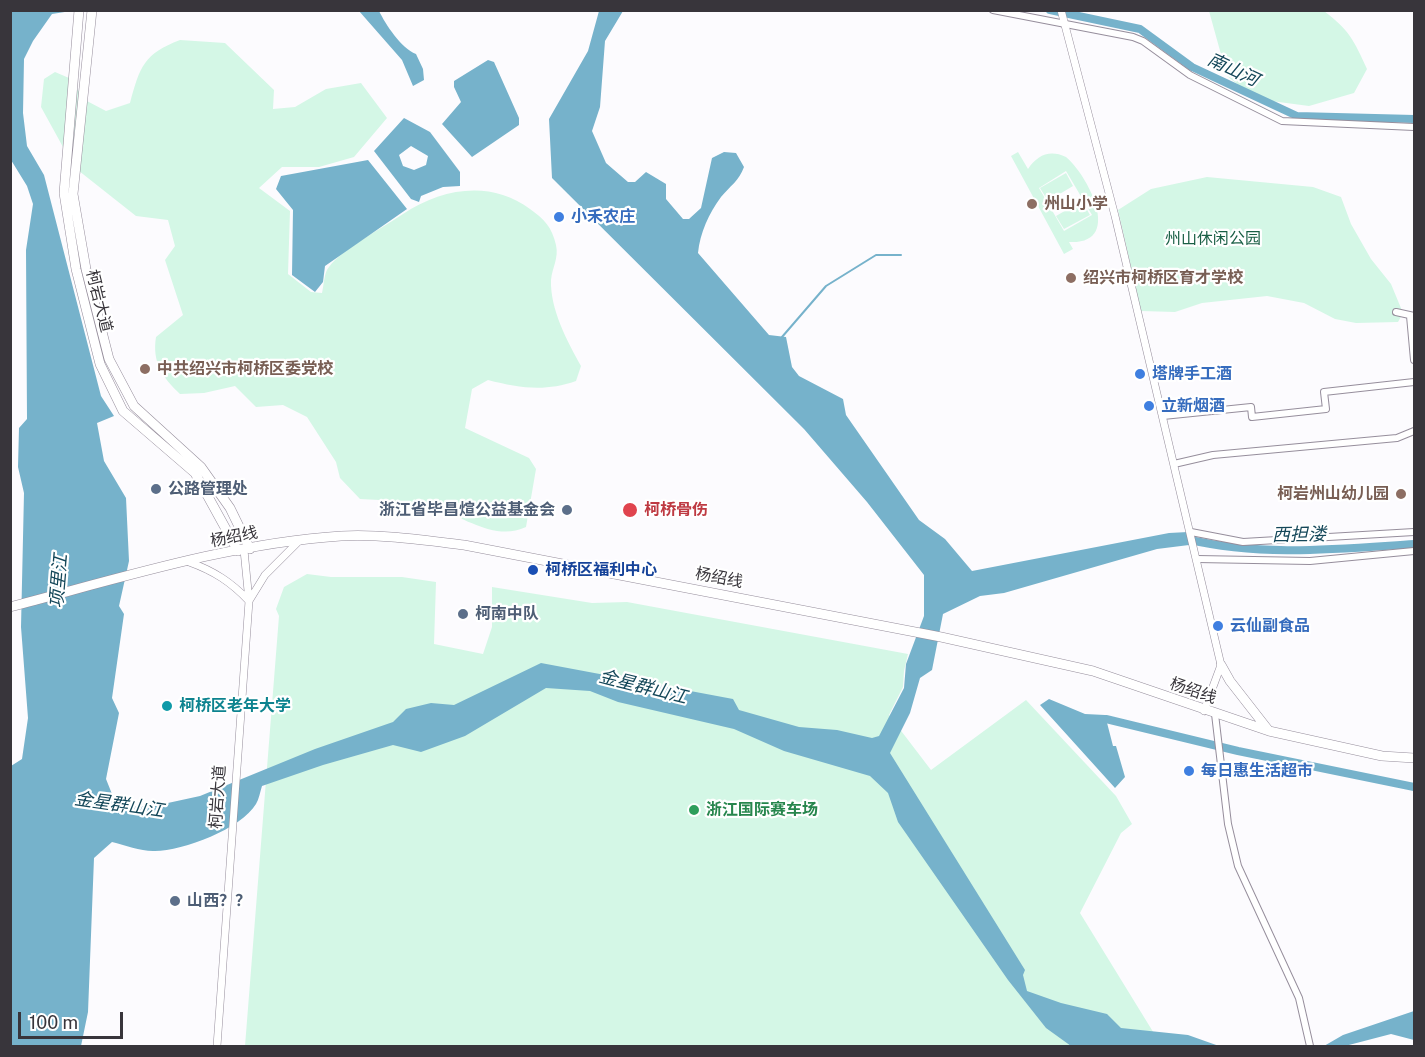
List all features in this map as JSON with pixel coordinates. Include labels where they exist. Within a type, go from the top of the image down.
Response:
[{"type":"main road","name":"柯岩大道","points":[[79,10],[64,193],[76,269],[100,364],[123,411],[195,473],[244,550]]},
{"type":"main road","name":"柯岩大道","points":[[92,10],[74,194],[86,269],[109,359],[134,406],[201,467],[230,508],[244,550]]},
{"type":"main road","name":"杨绍线","points":[[13,606],[244,550],[342,536],[399,537],[464,545],[912,630],[1093,671],[1204,711],[1269,731],[1382,756],[1414,758]]},
{"type":"main road","points":[[1221,665],[1230,681],[1269,731]]},
{"type":"street","points":[[993,10],[1143,41],[1190,75],[1282,121],[1414,127]]},
{"type":"street","points":[[1061,10],[1163,416],[1221,665],[1204,711]]},
{"type":"street","points":[[1396,312],[1412,316],[1414,360]]},
{"type":"street","points":[[1163,416],[1251,407],[1252,417],[1326,409],[1324,392],[1414,382]]},
{"type":"street","points":[[1174,464],[1213,455],[1397,438],[1414,431]]},
{"type":"street","points":[[1191,532],[1243,542],[1414,532]]},
{"type":"street","points":[[189,562],[231,582],[249,601],[265,575],[299,541]]},
{"type":"street","name":"柯岩大道","points":[[217,1047],[230,837],[249,601],[244,550]]},
{"type":"street","points":[[1197,560],[1310,561],[1414,551]]},
{"type":"street","points":[[1215,714],[1220,740],[1228,824],[1238,866],[1299,998],[1310,1046]]},
{"type":"green space","points":[[1209,11],[1324,11],[1350,36],[1367,69],[1354,93],[1309,106],[1256,99],[1227,76]]},
{"type":"green space","points":[[180,40],[225,43],[274,90],[273,109],[295,107],[326,89],[361,83],[387,118],[354,157],[319,167],[282,167],[259,188],[290,211],[288,274],[311,292],[322,293],[327,269],[353,246],[418,205],[450,193],[483,191],[499,194],[530,209],[547,224],[557,250],[551,280],[553,302],[565,335],[581,366],[576,381],[554,387],[532,388],[488,380],[472,389],[465,428],[529,458],[536,469],[526,527],[504,532],[482,527],[429,507],[360,499],[340,478],[336,462],[307,417],[283,405],[256,407],[235,386],[204,393],[180,394],[163,375],[157,362],[156,337],[183,315],[165,260],[175,246],[168,220],[136,216],[74,167],[41,107],[44,79],[55,72],[69,78],[85,100],[106,111],[130,103],[145,63],[158,51]]},
{"type":"green space","points":[[1018,152],[1028,169],[1035,160],[1044,155],[1055,154],[1066,157],[1091,192],[1098,221],[1095,232],[1086,240],[1069,242],[1073,249],[1064,254],[1011,156]],"holes":[[[1066,171],[1092,215],[1064,231],[1039,188]]]},
{"type":"green space","points":[[1066,173],[1073,186],[1048,201],[1040,188]]},
{"type":"green space","name":"州山休闲公园","points":[[1207,177],[1313,187],[1341,197],[1351,224],[1371,259],[1391,284],[1403,313],[1398,322],[1356,323],[1335,319],[1304,303],[1267,296],[1202,303],[1175,312],[1141,311],[1118,210],[1151,189]]},
{"type":"green space","points":[[1082,201],[1090,215],[1064,229],[1056,216]]},
{"type":"green space","name":"浙江国际赛车场","points":[[307,574],[331,577],[402,577],[436,582],[434,644],[483,654],[492,627],[492,587],[592,603],[627,602],[908,654],[903,687],[889,715],[931,770],[1026,700],[1116,796],[1132,824],[1121,833],[1080,913],[1155,1035],[1206,1046],[245,1046],[279,616],[276,609],[284,587]]},
{"type":"water","points":[[11,11],[71,11],[52,14],[33,41],[24,59],[23,113],[27,146],[44,175],[101,396],[114,416],[97,423],[104,461],[126,498],[129,561],[119,606],[124,614],[112,698],[119,713],[106,779],[114,799],[134,806],[154,806],[200,796],[315,749],[393,722],[406,709],[431,703],[454,705],[541,663],[733,699],[739,710],[799,727],[837,730],[872,738],[879,736],[904,688],[906,664],[924,616],[924,575],[867,502],[804,429],[552,178],[549,119],[588,51],[599,11],[623,11],[605,41],[600,107],[592,131],[606,163],[628,182],[635,182],[646,172],[666,184],[666,199],[683,219],[689,219],[701,208],[712,158],[724,152],[736,153],[744,167],[740,176],[721,197],[709,216],[698,253],[769,335],[786,337],[792,367],[799,376],[843,399],[846,415],[919,520],[945,539],[972,571],[1169,533],[1188,532],[1189,545],[1157,549],[1004,593],[980,596],[943,614],[932,670],[920,678],[910,713],[890,753],[1025,970],[1023,975],[1027,991],[1061,1003],[1107,1014],[1121,1028],[1188,1035],[1219,1046],[1071,1046],[1046,1028],[1008,980],[898,822],[888,793],[870,776],[784,751],[734,729],[618,702],[590,691],[546,688],[465,736],[421,752],[393,745],[323,765],[262,786],[257,802],[238,822],[194,843],[179,848],[153,851],[112,842],[94,858],[88,1012],[81,1046],[11,1046],[11,766],[22,759],[28,718],[21,627],[24,493],[18,467],[19,428],[27,419],[26,250],[33,204],[27,186],[11,160]]},
{"type":"water","points":[[359,11],[379,11],[400,41],[416,54],[423,69],[424,80],[413,86],[402,60]]},
{"type":"water","points":[[488,60],[494,62],[519,118],[519,125],[472,157],[442,124],[461,102],[454,87],[454,81]]},
{"type":"water","points":[[404,118],[430,132],[460,172],[460,186],[443,187],[421,196],[419,202],[411,199],[374,151]],"holes":[[[411,146],[428,156],[426,165],[414,170],[403,166],[399,155]]]},
{"type":"water","points":[[368,160],[407,209],[325,266],[323,282],[315,292],[292,275],[293,210],[276,189],[281,176]]},
{"type":"water","points":[[1049,699],[1085,714],[1105,715],[1113,746],[1116,746],[1125,777],[1115,788],[1040,705]]},
{"type":"water","points":[[1414,1011],[1414,1040],[1391,1034],[1345,1046],[1324,1046],[1343,1035]]},
{"type":"waterway","name":"南山河","points":[[1050,10],[1140,29],[1192,67],[1297,116],[1414,119]]},
{"type":"waterway","points":[[782,337],[826,286],[876,255],[901,255]]},
{"type":"waterway","name":"西担溇","points":[[1186,539],[1214,545],[1271,550],[1414,544]]},
{"type":"waterway","points":[[1106,719],[1238,751],[1414,787]]},
{"type":"place","name":"州山小学","points":[[1032,204]]},
{"type":"place","name":"小禾农庄","points":[[559,217]]},
{"type":"place","name":"绍兴市柯桥区育才学校","points":[[1071,278]]},
{"type":"place","name":"中共绍兴市柯桥区委党校","points":[[145,369]]},
{"type":"place","name":"塔牌手工酒","points":[[1140,374]]},
{"type":"place","name":"立新烟酒","points":[[1149,406]]},
{"type":"place","name":"公路管理处","points":[[156,489]]},
{"type":"place","name":"柯岩州山幼儿园","points":[[1401,494]]},
{"type":"place","name":"浙江省毕昌煊公益基金会","points":[[567,510]]},
{"type":"place","name":"柯桥骨伤","points":[[630,510]]},
{"type":"place","name":"柯桥区福利中心","points":[[533,570]]},
{"type":"place","name":"柯南中队","points":[[463,614]]},
{"type":"place","name":"云仙副食品","points":[[1218,626]]},
{"type":"place","name":"柯桥区老年大学","points":[[167,706]]},
{"type":"place","name":"每日惠生活超市","points":[[1189,771]]},
{"type":"place","name":"浙江国际赛车场","points":[[694,810]]},
{"type":"place","name":"山西？？","points":[[175,901]]},
{"type":"water label","name":"项里江","points":[[59,581]]},
{"type":"water label","name":"金星群山江","points":[[643,687]]},
{"type":"water label","name":"金星群山江","points":[[119,805]]}]
